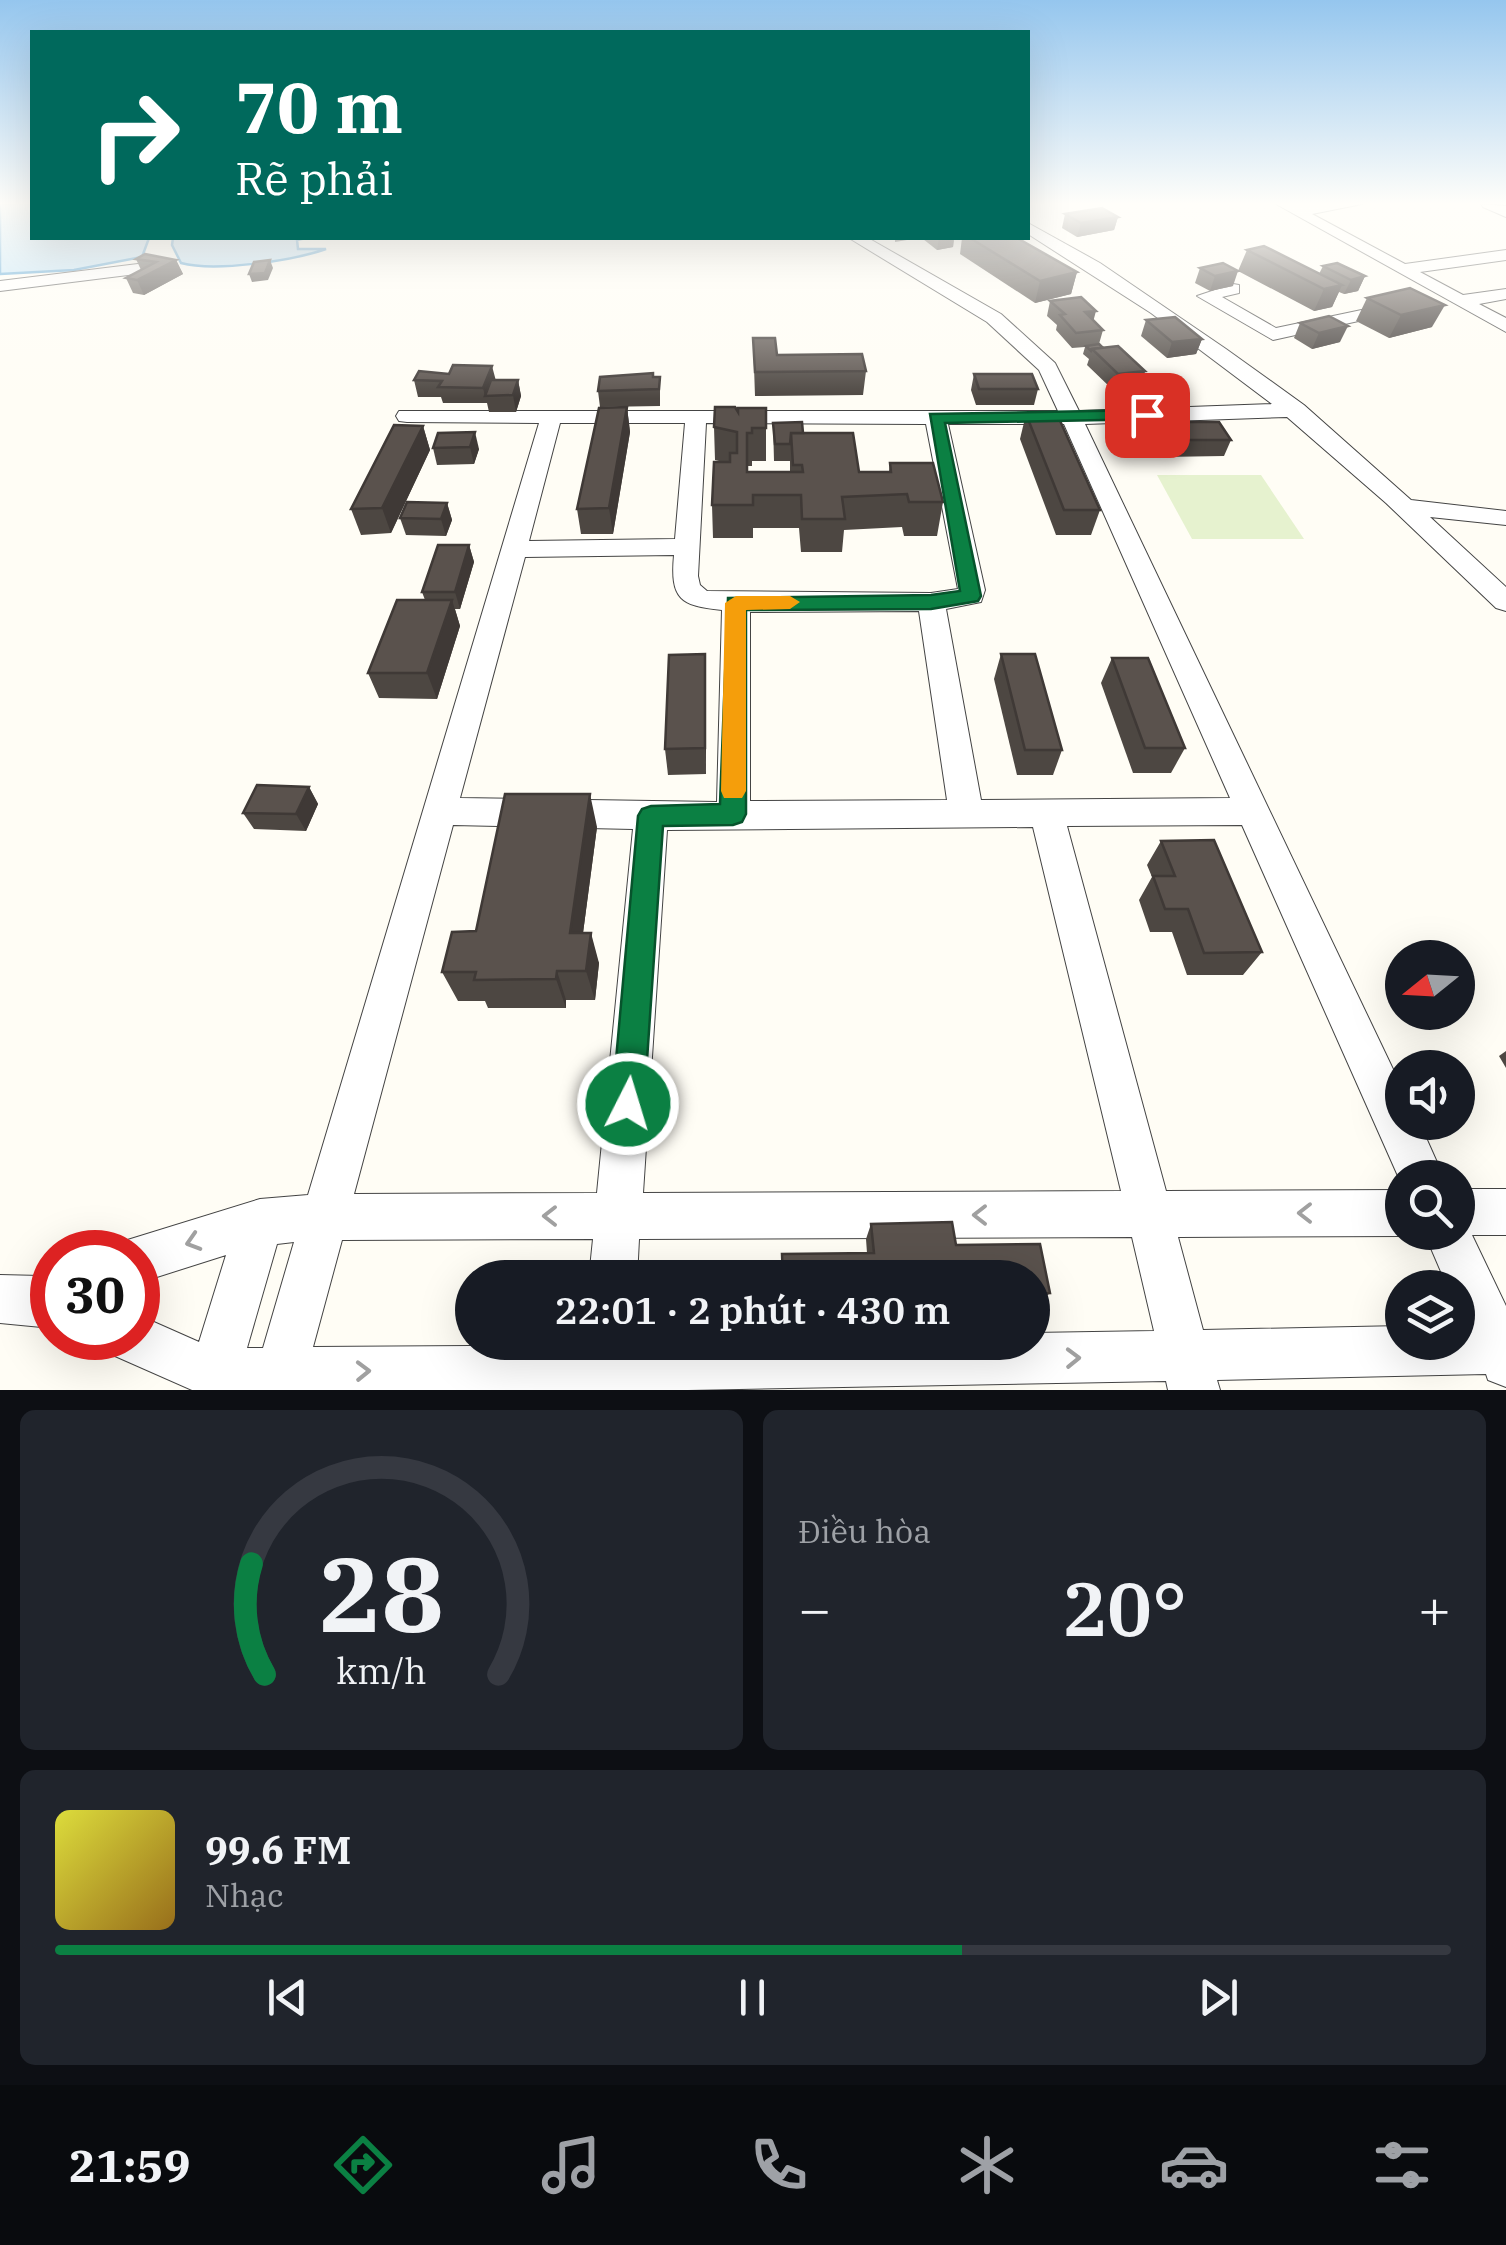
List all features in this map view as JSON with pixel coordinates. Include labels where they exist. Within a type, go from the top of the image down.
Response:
[{"type":"street","points":[[0,286],[139,269]]},
{"type":"street","points":[[910,269],[994,318],[1048,367],[1414,1160]]},
{"type":"street","points":[[1093,269],[1184,326],[1296,410],[1409,507],[1506,602]]},
{"type":"street","points":[[1403,269],[1506,326]]},
{"type":"street","points":[[1234,289],[1206,296],[1266,331],[1282,334],[1390,309]]},
{"type":"street","points":[[1461,301],[1506,294]]},
{"type":"street","points":[[1184,326],[1236,315]]},
{"type":"street","points":[[407,416],[1072,418],[1296,410]]},
{"type":"street","points":[[279,1381],[551,418]]},
{"type":"street","points":[[696,418],[687,589],[700,598],[736,603],[931,602],[971,596],[936,418]]},
{"type":"street","points":[[1409,507],[1506,518]]},
{"type":"street","points":[[514,549],[687,548]]},
{"type":"street","points":[[931,602],[966,812]]},
{"type":"street","points":[[733,814],[736,603]]},
{"type":"street","points":[[1046,810],[1190,1373]]},
{"type":"street","points":[[441,811],[651,816],[1255,811]]},
{"type":"street","points":[[615,1260],[651,816]]},
{"type":"street","points":[[160,1252],[260,1222],[328,1217],[1385,1212]]},
{"type":"street","points":[[1475,1212],[1506,1212]]},
{"type":"street","points":[[214,1374],[260,1222]]},
{"type":"street","points":[[160,1350],[214,1374],[279,1381],[605,1366],[1190,1373],[1504,1353],[1455,1250]]},
{"type":"green space","points":[[1157,475],[1261,475],[1304,539],[1192,539]]},
{"type":"water","points":[[0,269],[80,269],[74,270],[0,274]]},
{"type":"building","points":[[143,269],[159,269],[137,280],[126,278]]},
{"type":"building","points":[[251,269],[267,269],[265,273],[249,274]]},
{"type":"building","points":[[1020,269],[1077,272],[1040,281]]},
{"type":"building","points":[[1202,269],[1238,271],[1215,276]]},
{"type":"building","points":[[1284,269],[1310,269],[1342,285],[1324,289]]},
{"type":"building","points":[[1329,269],[1350,269],[1365,276],[1351,280]]},
{"type":"building","points":[[1410,288],[1445,305],[1401,315],[1367,298]]},
{"type":"building","points":[[1081,297],[1096,311],[1085,312],[1103,330],[1076,333],[1060,315],[1065,314],[1050,301]]},
{"type":"building","points":[[1329,316],[1348,326],[1319,333],[1300,323]]},
{"type":"building","points":[[1175,317],[1202,339],[1172,342],[1146,320]]},
{"type":"building","points":[[753,338],[775,338],[777,355],[862,354],[866,371],[755,372]]},
{"type":"building","points":[[1118,346],[1145,371],[1118,374],[1092,349]]},
{"type":"building","points":[[453,365],[492,366],[483,388],[438,387],[442,381],[414,380],[419,371],[449,374]]},
{"type":"building","points":[[653,373],[653,377],[660,377],[659,389],[598,391],[600,377]]},
{"type":"building","points":[[974,374],[1032,374],[1038,389],[979,389]]},
{"type":"building","points":[[491,380],[518,380],[513,395],[485,396]]},
{"type":"building","points":[[627,407],[609,508],[577,509],[599,408]]},
{"type":"building","points":[[715,407],[735,407],[738,412],[738,408],[766,408],[766,428],[752,428],[752,433],[747,433],[747,472],[803,472],[802,465],[793,465],[791,433],[853,433],[859,472],[891,472],[890,463],[933,463],[943,502],[909,502],[907,494],[842,497],[845,519],[802,519],[801,495],[753,495],[753,505],[712,505],[714,462],[730,462],[730,453],[737,453],[737,432],[714,427]]},
{"type":"building","points":[[1026,414],[1057,414],[1100,510],[1064,510]]},
{"type":"building","points":[[802,422],[803,433],[791,433],[790,444],[775,444],[773,423]]},
{"type":"building","points":[[1158,422],[1219,422],[1231,440],[1168,440]]},
{"type":"building","points":[[394,425],[423,426],[382,508],[351,509]]},
{"type":"building","points":[[475,432],[470,447],[433,448],[438,433]]},
{"type":"building","points":[[407,502],[447,503],[441,519],[400,518]]},
{"type":"building","points":[[438,545],[469,545],[455,592],[422,592]]},
{"type":"building","points":[[397,600],[452,600],[427,673],[368,673]]},
{"type":"building","points":[[705,654],[705,748],[665,749],[669,655]]},
{"type":"building","points":[[1001,654],[1035,654],[1062,750],[1025,750]]},
{"type":"building","points":[[1112,658],[1148,658],[1185,748],[1145,748]]},
{"type":"building","points":[[257,785],[309,787],[296,814],[243,813]]},
{"type":"building","points":[[505,794],[590,794],[570,933],[591,933],[586,971],[557,971],[556,979],[474,980],[476,972],[442,972],[452,932],[476,931]]},
{"type":"building","points":[[1214,840],[1262,952],[1204,953],[1188,909],[1165,909],[1153,876],[1175,876],[1161,841]]},
{"type":"building","points":[[952,1222],[956,1245],[1040,1244],[1043,1260],[782,1260],[782,1254],[874,1253],[871,1224]]},
{"type":"slow traffic","points":[[733,791],[736,603],[790,602]]},
{"type":"route","points":[[628,1104],[651,816],[733,814],[736,603],[931,602],[971,596],[936,418],[1147,415]]}]
